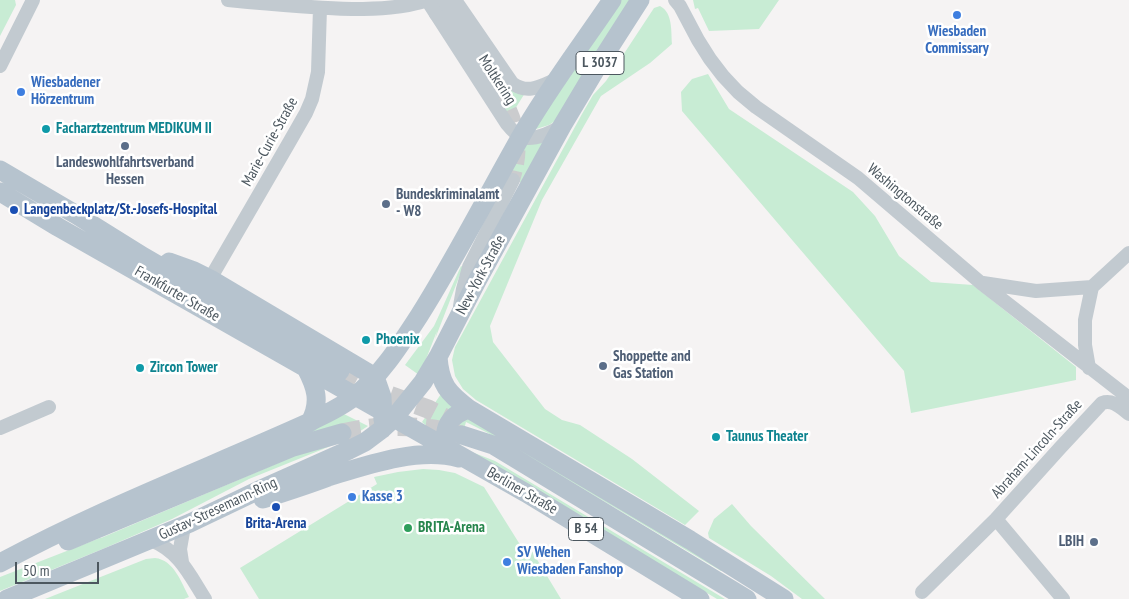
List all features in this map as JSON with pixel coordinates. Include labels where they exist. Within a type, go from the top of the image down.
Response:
[{"type":"main road","name":"New-York-Straße","points":[[375,376],[391,359],[442,280],[521,136],[557,79],[612,0]]},
{"type":"main road","name":"New-York-Straße","points":[[386,420],[423,382],[438,358],[458,317],[562,126],[640,0]]},
{"type":"main road","name":"Frankfurter Straße","points":[[0,170],[144,257],[340,371]]},
{"type":"main road","name":"Frankfurter Straße","points":[[0,192],[355,396],[386,420]]},
{"type":"main road","points":[[144,257],[181,265],[210,279],[375,376],[382,397],[386,420]]},
{"type":"main road","points":[[438,358],[444,385],[454,398],[469,409],[690,540],[784,599]]},
{"type":"main road","name":"New-York-Straße","points":[[386,420],[391,359]]},
{"type":"main road","points":[[306,368],[313,382],[317,399],[315,411],[310,422]]},
{"type":"main road","points":[[0,563],[97,515],[310,422],[355,396],[375,376]]},
{"type":"main road","points":[[447,448],[445,434],[448,423],[456,414],[469,409]]},
{"type":"main road","name":"Berliner Straße","points":[[386,420],[447,448],[470,461],[700,599]]},
{"type":"main road","name":"Gustav-Stresemann-Ring","points":[[8,599],[151,540],[256,490],[349,450],[365,442],[386,420]]},
{"type":"main road","name":"Berliner Straße","points":[[463,432],[493,445],[747,599]]},
{"type":"main road","name":"Gustav-Stresemann-Ring","points":[[0,569],[293,447],[342,433]]},
{"type":"main road","name":"B 54","points":[[187,524],[349,470],[387,460],[414,456],[440,456],[470,461]]},
{"type":"street","points":[[0,66],[33,0]]},
{"type":"street","points":[[228,0],[320,8],[381,9],[427,0]]},
{"type":"street","name":"Moltkering","points":[[427,0],[446,4],[500,91]]},
{"type":"street","name":"Washingtonstraße","points":[[678,2],[698,40],[723,76],[756,108],[858,178],[981,283],[1129,398]]},
{"type":"street","points":[[446,4],[518,88],[531,89],[557,79]]},
{"type":"street","name":"Moltkering","points":[[446,4],[506,124],[521,136]]},
{"type":"street","name":"Marie-Curie-Straße","points":[[210,279],[306,113],[312,99],[318,72],[320,8]]},
{"type":"street","points":[[521,136],[529,138],[542,136],[562,126]]},
{"type":"street","points":[[458,317],[469,268],[513,180]]},
{"type":"street","points":[[981,283],[1036,291],[1092,286],[1129,253]]},
{"type":"street","points":[[1089,368],[1085,345],[1085,320],[1092,286]]},
{"type":"street","name":"Abraham-Lincoln-Straße","points":[[922,592],[996,519],[1102,403],[1107,401],[1116,404],[1129,414]]},
{"type":"street","points":[[0,428],[49,407]]},
{"type":"street","name":"Abraham-Lincoln-Straße","points":[[996,519],[1063,599]]},
{"type":"street","points":[[182,562],[180,549],[187,524]]},
{"type":"street","points":[[151,540],[162,545],[182,562],[205,599]]},
{"type":"green space","points":[[0,0],[15,0],[16,5],[0,36]]},
{"type":"green space","points":[[621,0],[632,0],[558,119],[549,125],[536,129],[535,128]]},
{"type":"green space","points":[[693,0],[779,0],[759,29],[709,31],[698,8],[695,9]]},
{"type":"green space","points":[[660,6],[669,18],[672,44],[650,63],[601,96],[542,200],[490,326],[493,342],[545,409],[562,420],[580,425],[632,459],[699,511],[685,525],[476,400],[463,389],[455,376],[452,360],[455,347],[593,95],[606,81],[654,8]]},
{"type":"green space","points":[[708,74],[729,109],[853,192],[875,216],[899,256],[931,282],[973,285],[1076,367],[1076,380],[911,413],[904,371],[682,111],[681,92],[692,79]]},
{"type":"green space","points":[[508,85],[525,93],[510,117],[495,95]]},
{"type":"green space","points":[[548,138],[523,183],[505,177],[527,140]]},
{"type":"green space","points":[[461,266],[463,267],[419,375],[405,365],[434,326]]},
{"type":"green space","points":[[443,391],[453,405],[439,437],[422,422]]},
{"type":"green space","points":[[342,413],[368,426],[348,439],[249,479],[172,519],[0,591],[0,577],[101,538],[278,463],[292,441]]},
{"type":"green space","points":[[469,416],[723,568],[721,571],[535,460],[466,422],[459,447],[495,461],[725,599],[717,599],[523,482],[455,446],[453,438],[459,422]]},
{"type":"green space","name":"BRITA-Arena","points":[[423,469],[455,473],[484,487],[519,543],[526,550],[530,548],[561,599],[259,599],[240,568],[377,484],[374,477]]},
{"type":"green space","points":[[732,504],[751,526],[825,599],[802,599],[771,576],[709,538],[708,533],[714,519]]},
{"type":"green space","points":[[155,558],[162,560],[172,567],[189,597],[184,599],[45,599],[146,559]]},
{"type":"tunnel","points":[[500,91],[511,112],[517,134],[518,156],[513,180]]},
{"type":"tunnel","points":[[340,371],[378,391],[428,409],[464,428]]},
{"type":"tunnel","points":[[342,433],[402,426],[446,431],[461,435]]},
{"type":"place","name":"Wiesbaden Commissary","points":[[957,15]]},
{"type":"place","name":"Wiesbadener Hörzentrum","points":[[21,92]]},
{"type":"place","name":"Facharztzentrum MEDIKUM II","points":[[46,129]]},
{"type":"place","name":"Landeswohlfahrtsverband Hessen","points":[[125,146]]},
{"type":"place","name":"Bundeskriminalamt - W8","points":[[386,204]]},
{"type":"place","name":"Langenbeckplatz/St.-Josefs-Hospital","points":[[14,210]]},
{"type":"place","name":"Phoenix","points":[[366,340]]},
{"type":"place","name":"Shoppette and Gas Station","points":[[603,366]]},
{"type":"place","name":"Zircon Tower","points":[[140,368]]},
{"type":"place","name":"Taunus Theater","points":[[716,437]]},
{"type":"place","name":"Kasse 3","points":[[352,497]]},
{"type":"place","name":"Brita-Arena","points":[[276,507]]},
{"type":"place","name":"BRITA-Arena","points":[[408,528]]},
{"type":"place","name":"LBIH","points":[[1094,542]]},
{"type":"place","name":"SV Wehen Wiesbaden Fanshop","points":[[507,562]]}]
